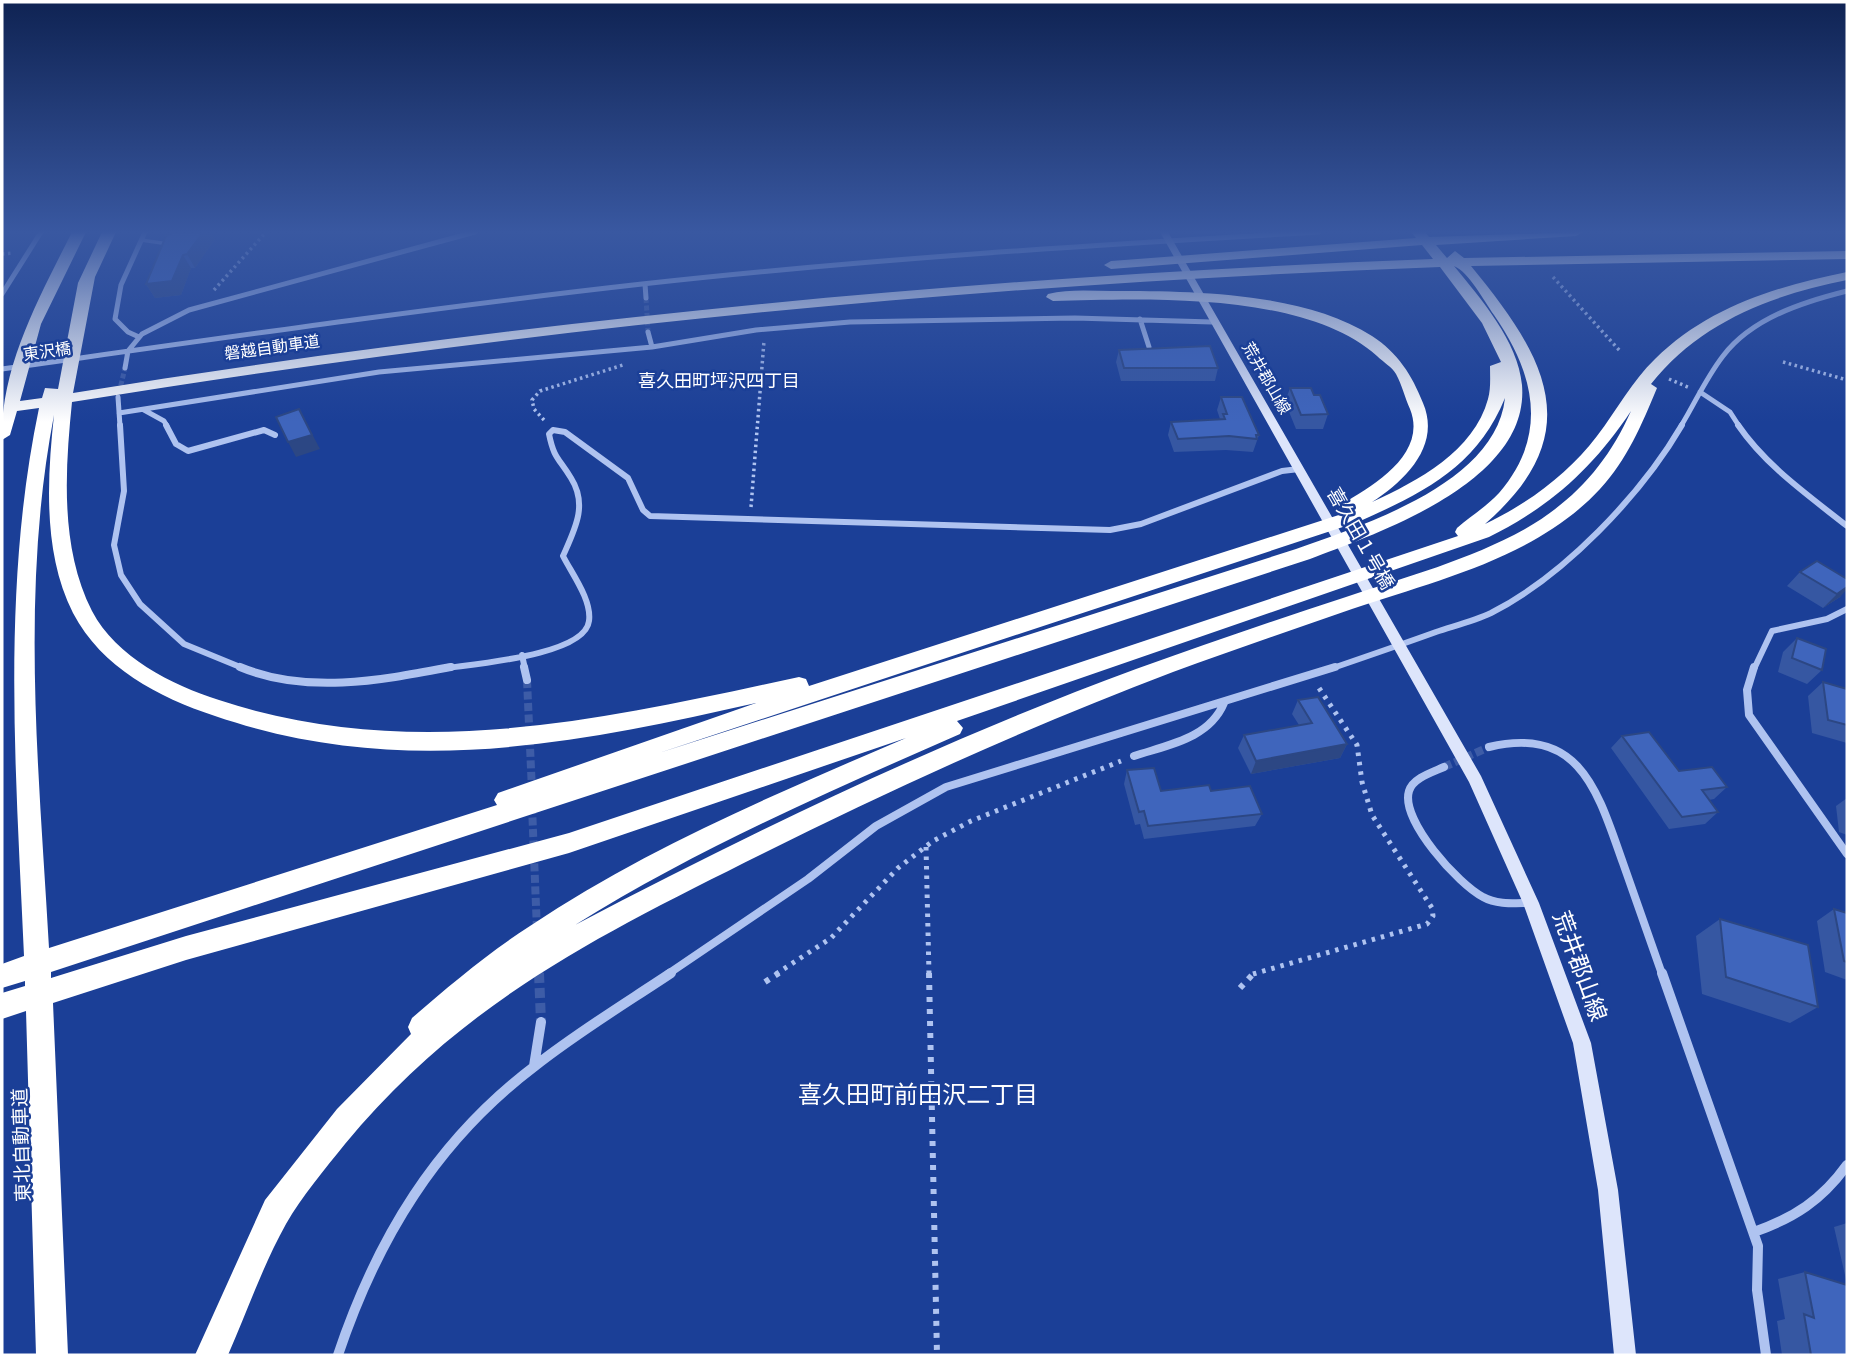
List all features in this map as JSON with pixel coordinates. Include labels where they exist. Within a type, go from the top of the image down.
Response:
[{"type":"highway","points":[[2,435],[34,324],[48,295]]},
{"type":"highway","name":"東北自動車道","points":[[52,1355],[44,1096],[27,764],[26,561],[42,431],[71,317],[80,295]]},
{"type":"highway","points":[[83,295],[75,330],[60,442],[65,559],[78,603],[97,635],[117,656],[176,693],[215,709],[301,733],[349,741],[456,743],[549,735],[810,682],[966,644]]},
{"type":"highway","name":"磐越自動車道","points":[[2,409],[117,383],[387,337],[646,305],[758,295]]},
{"type":"highway","name":"磐越自動車道","points":[[2,395],[693,313],[890,295]]},
{"type":"highway","points":[[516,334],[906,302],[1160,295]]},
{"type":"highway","points":[[1177,295],[1234,299],[1302,313],[1343,328],[1378,348],[1404,375],[1418,405],[1419,438],[1408,462],[1388,482],[1350,507],[1304,529],[1230,558]]},
{"type":"highway","points":[[2,976],[1246,573],[1385,522],[1435,495],[1476,466],[1492,452],[1507,428],[1514,385],[1502,349],[1476,305],[1467,295]]},
{"type":"highway","points":[[1428,554],[1474,525],[1507,496],[1532,458],[1542,415],[1537,381],[1515,334],[1488,295]]},
{"type":"highway","points":[[2,1006],[93,976],[569,843],[1428,554],[1510,519],[1565,481],[1594,452],[1648,376],[1677,347],[1721,316],[1769,295]]},
{"type":"highway","points":[[181,918],[386,846],[619,757],[1230,558],[1380,506],[1445,467],[1477,439],[1495,408],[1500,377],[1492,342],[1476,305]]},
{"type":"highway","points":[[269,1222],[323,1147],[410,1054],[473,1002],[588,932],[811,818],[997,734],[1155,671],[1457,567],[1542,526],[1588,491],[1611,466],[1626,442],[1656,373],[1677,347]]},
{"type":"highway","points":[[211,1355],[269,1222],[334,1123],[382,1068],[447,1002],[530,939],[643,873],[746,822],[1099,663]]},
{"type":"main road","name":"荒井郡山線","points":[[1198,295],[1299,469]]},
{"type":"main road","name":"喜久田１号橋","points":[[1299,469],[1390,625]]},
{"type":"main road","name":"荒井郡山線","points":[[1390,625],[1476,780],[1531,903],[1581,1043],[1608,1190],[1625,1355]]},
{"type":"street","points":[[116,295],[114,319],[122,328],[139,337]]},
{"type":"street","points":[[236,295],[172,317],[139,337],[128,351],[117,383],[124,491],[114,545],[121,575],[140,604],[184,644],[268,679],[362,683],[522,655],[576,642],[587,632],[591,617],[563,556],[578,523],[581,504],[571,477],[553,455],[549,434],[553,430],[565,432],[628,478],[645,514],[750,520],[1110,530],[1141,524],[1282,471],[1299,469]]},
{"type":"street","name":"東沢橋","points":[[2,369],[558,295]]},
{"type":"street","points":[[338,1355],[359,1293],[376,1259],[426,1176],[467,1126],[534,1066],[808,878],[876,826],[946,788],[1311,676],[1488,614],[1536,588],[1565,566],[1598,533],[1670,445],[1727,350],[1746,333],[1805,303],[1832,295]]},
{"type":"street","points":[[119,414],[379,372],[652,346],[765,330],[850,322],[1210,317]]},
{"type":"street","points":[[1140,319],[1149,347]]},
{"type":"street","points":[[648,332],[652,346]]},
{"type":"street","points":[[1700,392],[1730,412],[1753,447],[1773,466],[1847,526]]},
{"type":"street","points":[[143,410],[164,421],[176,444],[188,451],[264,430],[275,435]]},
{"type":"street","points":[[1847,609],[1827,620],[1772,631],[1744,699],[1747,714],[1847,854]]},
{"type":"street","points":[[522,655],[527,680]]},
{"type":"street","points":[[1135,756],[1191,736],[1217,721],[1224,703]]},
{"type":"street","points":[[1489,747],[1516,741],[1539,744],[1572,762],[1590,778],[1615,840],[1754,1231],[1758,1246],[1757,1290],[1766,1355]]},
{"type":"street","points":[[1444,767],[1423,777],[1409,792],[1412,817],[1432,847],[1472,891],[1493,901],[1531,903]]},
{"type":"street","points":[[534,1066],[541,1022]]},
{"type":"street","points":[[1754,1231],[1784,1223],[1801,1213],[1827,1192],[1847,1165]]},
{"type":"path","points":[[207,303],[212,295]]},
{"type":"path","points":[[1570,295],[1620,351]]},
{"type":"path","points":[[750,520],[765,330]]},
{"type":"path","points":[[1783,362],[1847,380]]},
{"type":"path","points":[[553,430],[534,409],[532,400],[540,391],[624,365]]},
{"type":"path","points":[[1669,379],[1700,392]]},
{"type":"path","points":[[1240,988],[1255,971],[1427,924],[1433,916],[1432,908],[1372,815],[1362,782],[1357,745],[1311,676]]},
{"type":"path","points":[[765,982],[831,938],[898,868],[926,847],[971,821],[1135,756]]},
{"type":"path","points":[[926,847],[937,1355]]},
{"type":"building","points":[[1210,346],[1218,368],[1124,368],[1119,350]]},
{"type":"building","points":[[1290,388],[1311,388],[1314,395],[1320,395],[1328,414],[1301,415]]},
{"type":"building","points":[[1221,397],[1242,397],[1259,435],[1256,435],[1257,439],[1229,436],[1178,439],[1171,422],[1225,419],[1223,414],[1227,414]]},
{"type":"building","points":[[299,409],[312,435],[288,442],[276,417]]},
{"type":"building","points":[[1817,561],[1847,579],[1847,587],[1837,594],[1800,572]]},
{"type":"building","points":[[1797,638],[1826,649],[1822,670],[1792,658]]},
{"type":"building","points":[[1823,682],[1847,689],[1847,725],[1828,720]]},
{"type":"building","points":[[1318,697],[1347,744],[1256,761],[1244,735],[1312,723],[1298,700]]},
{"type":"building","points":[[1649,732],[1679,771],[1712,767],[1727,787],[1702,790],[1718,812],[1682,817],[1622,736]]},
{"type":"building","points":[[1154,768],[1161,791],[1209,785],[1211,791],[1250,786],[1262,814],[1148,826],[1144,811],[1139,812],[1127,770]]},
{"type":"building","points":[[1834,909],[1847,913],[1847,962],[1844,961]]},
{"type":"building","points":[[1720,919],[1808,945],[1818,1007],[1726,977]]},
{"type":"building","points":[[1805,1272],[1847,1285],[1847,1355],[1811,1355],[1804,1314],[1814,1318]]},
{"type":"tunnel","points":[[646,298],[648,332]]},
{"type":"tunnel","points":[[119,393],[125,368]]},
{"type":"tunnel","points":[[527,680],[532,791]]},
{"type":"tunnel","points":[[1444,767],[1489,747]]},
{"type":"tunnel","points":[[532,806],[537,931]]},
{"type":"tunnel","points":[[539,967],[539,973]]},
{"type":"tunnel","points":[[539,973],[541,1022]]},
{"type":"district","name":"喜久田町坪沢四丁目","points":[[719,381]]},
{"type":"district","name":"喜久田町前田沢二丁目","points":[[918,1095]]}]
